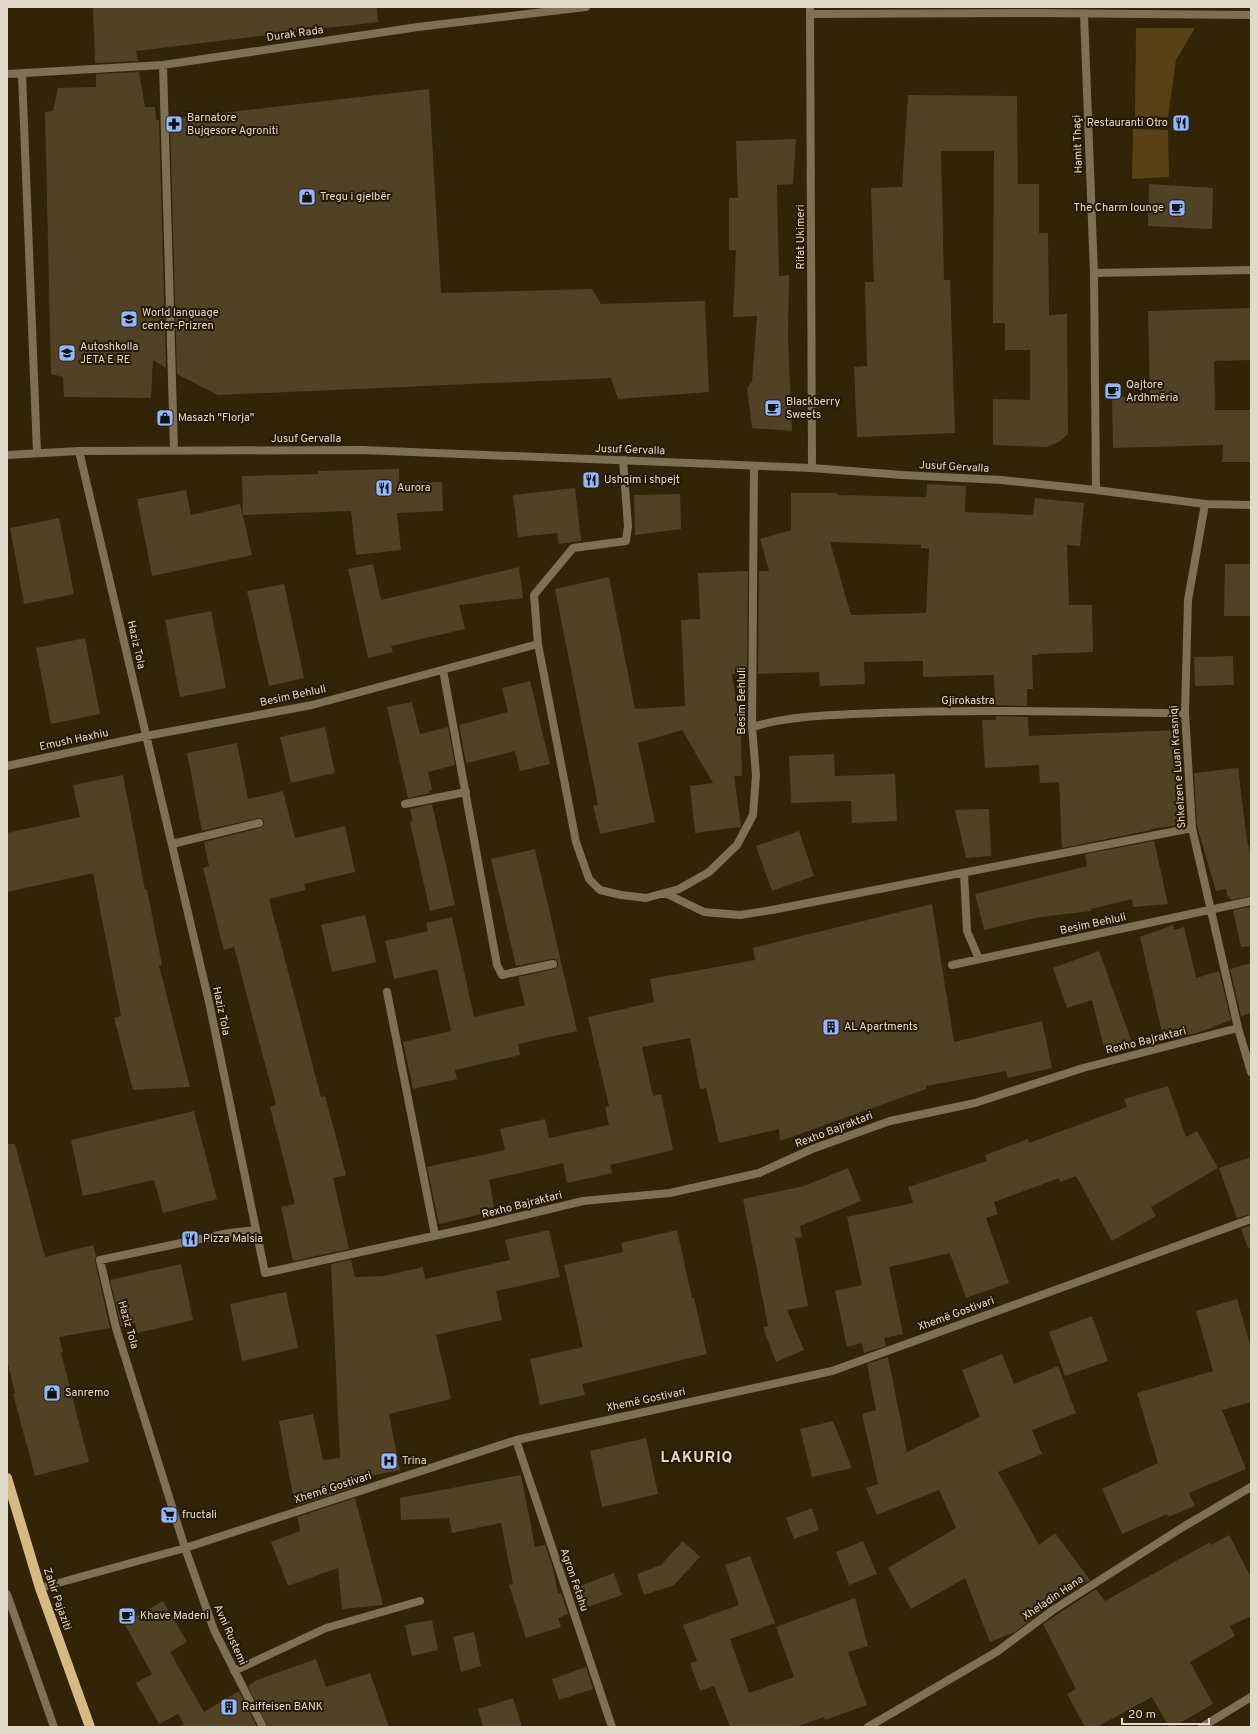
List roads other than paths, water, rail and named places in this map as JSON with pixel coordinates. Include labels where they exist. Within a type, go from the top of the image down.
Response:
[{"type":"main road","name":"Zahir Pajaziti","points":[[7,1478],[40,1588],[90,1727]]},
{"type":"street","name":"Durak Rada","points":[[7,74],[163,65],[418,27],[586,7]]},
{"type":"street","points":[[810,11],[1251,15]]},
{"type":"street","name":"Rifat Ukimeri","points":[[810,11],[812,468]]},
{"type":"street","name":"Hamit Thaçi","points":[[1084,14],[1094,272],[1096,490]]},
{"type":"street","points":[[163,65],[174,450]]},
{"type":"street","points":[[22,74],[37,453]]},
{"type":"street","points":[[1094,272],[1251,270]]},
{"type":"street","name":"Jusuf Gervalla","points":[[7,455],[79,451],[362,450],[623,460],[812,468],[902,475],[1001,480],[1205,504],[1251,506]]},
{"type":"street","name":"Haziz Tola","points":[[79,451],[209,1002],[264,1273]]},
{"type":"street","name":"Besim Behluli","points":[[623,460],[628,526],[626,541],[573,548],[534,595],[538,644],[576,842],[589,879],[600,890],[621,895],[646,898],[679,889],[709,872],[737,845],[753,815],[756,774],[752,726],[754,466]]},
{"type":"street","name":"Shkelzen e Luan Krasniqi","points":[[1205,504],[1188,600],[1185,713],[1192,828],[1238,1028],[1251,1072]]},
{"type":"street","name":"Besim Behluli","points":[[146,736],[312,705],[538,644]]},
{"type":"street","points":[[443,670],[497,966],[502,975],[553,964]]},
{"type":"street","name":"Gjirokastra","points":[[752,726],[763,723],[816,716],[902,712],[970,711],[1185,713]]},
{"type":"street","name":"Emush Haxhiu","points":[[7,766],[146,736]]},
{"type":"street","points":[[405,804],[466,792]]},
{"type":"street","points":[[172,844],[259,823]]},
{"type":"street","points":[[665,893],[704,912],[740,915],[1192,828]]},
{"type":"street","points":[[964,873],[967,931],[979,959]]},
{"type":"street","name":"Besim Behluli","points":[[952,965],[1251,901]]},
{"type":"street","points":[[387,992],[435,1235]]},
{"type":"street","name":"Rexho Bajraktari","points":[[264,1273],[583,1201],[670,1193],[759,1173],[812,1149],[890,1121],[975,1103],[1083,1068],[1238,1028]]},
{"type":"street","name":"Xhemë Gostivari","points":[[40,1588],[185,1548],[516,1440],[832,1371],[1251,1219]]},
{"type":"street","name":"Haziz Tola","points":[[185,1548],[116,1328],[100,1260],[256,1230]]},
{"type":"street","name":"Agron Fetahu","points":[[516,1440],[612,1727]]},
{"type":"street","name":"Xheladin Hana","points":[[868,1727],[998,1651],[1053,1610],[1183,1527],[1251,1487]]},
{"type":"street","name":"Avni Rustemi","points":[[185,1548],[214,1630],[263,1727]]},
{"type":"street","points":[[7,1594],[54,1727]]},
{"type":"street","points":[[234,1671],[326,1628],[420,1601]]},
{"type":"street","points":[[1202,1727],[1251,1697]]},
{"type":"place","name":"Restauranti Otro","points":[[1181,123]]},
{"type":"place","name":"Barnatore Bujqesore Agroniti","points":[[174,124]]},
{"type":"place","name":"Tregu i gjelbër","points":[[307,197]]},
{"type":"place","name":"The Charm lounge","points":[[1177,208]]},
{"type":"place","name":"World language center-Prizren","points":[[129,319]]},
{"type":"place","name":"Autoshkolla JETA E RE","points":[[67,353]]},
{"type":"place","name":"Qajtore Ardhmëria","points":[[1113,391]]},
{"type":"place","name":"Blackberry Sweets","points":[[773,408]]},
{"type":"place","name":"Masazh \"Florja\"","points":[[165,418]]},
{"type":"place","name":"Ushqim i shpejt","points":[[591,480]]},
{"type":"place","name":"Aurora","points":[[384,488]]},
{"type":"place","name":"AL Apartments","points":[[831,1027]]},
{"type":"place","name":"Pizza Malsia","points":[[190,1239]]},
{"type":"place","name":"Sanremo","points":[[52,1393]]},
{"type":"place","name":"Trina","points":[[389,1461]]},
{"type":"place","name":"fructali","points":[[169,1515]]},
{"type":"place","name":"Khave Madeni","points":[[127,1616]]},
{"type":"place","name":"Raiffeisen BANK","points":[[229,1707]]},
{"type":"district","name":"LAKURIQ","points":[[697,1458]]}]
